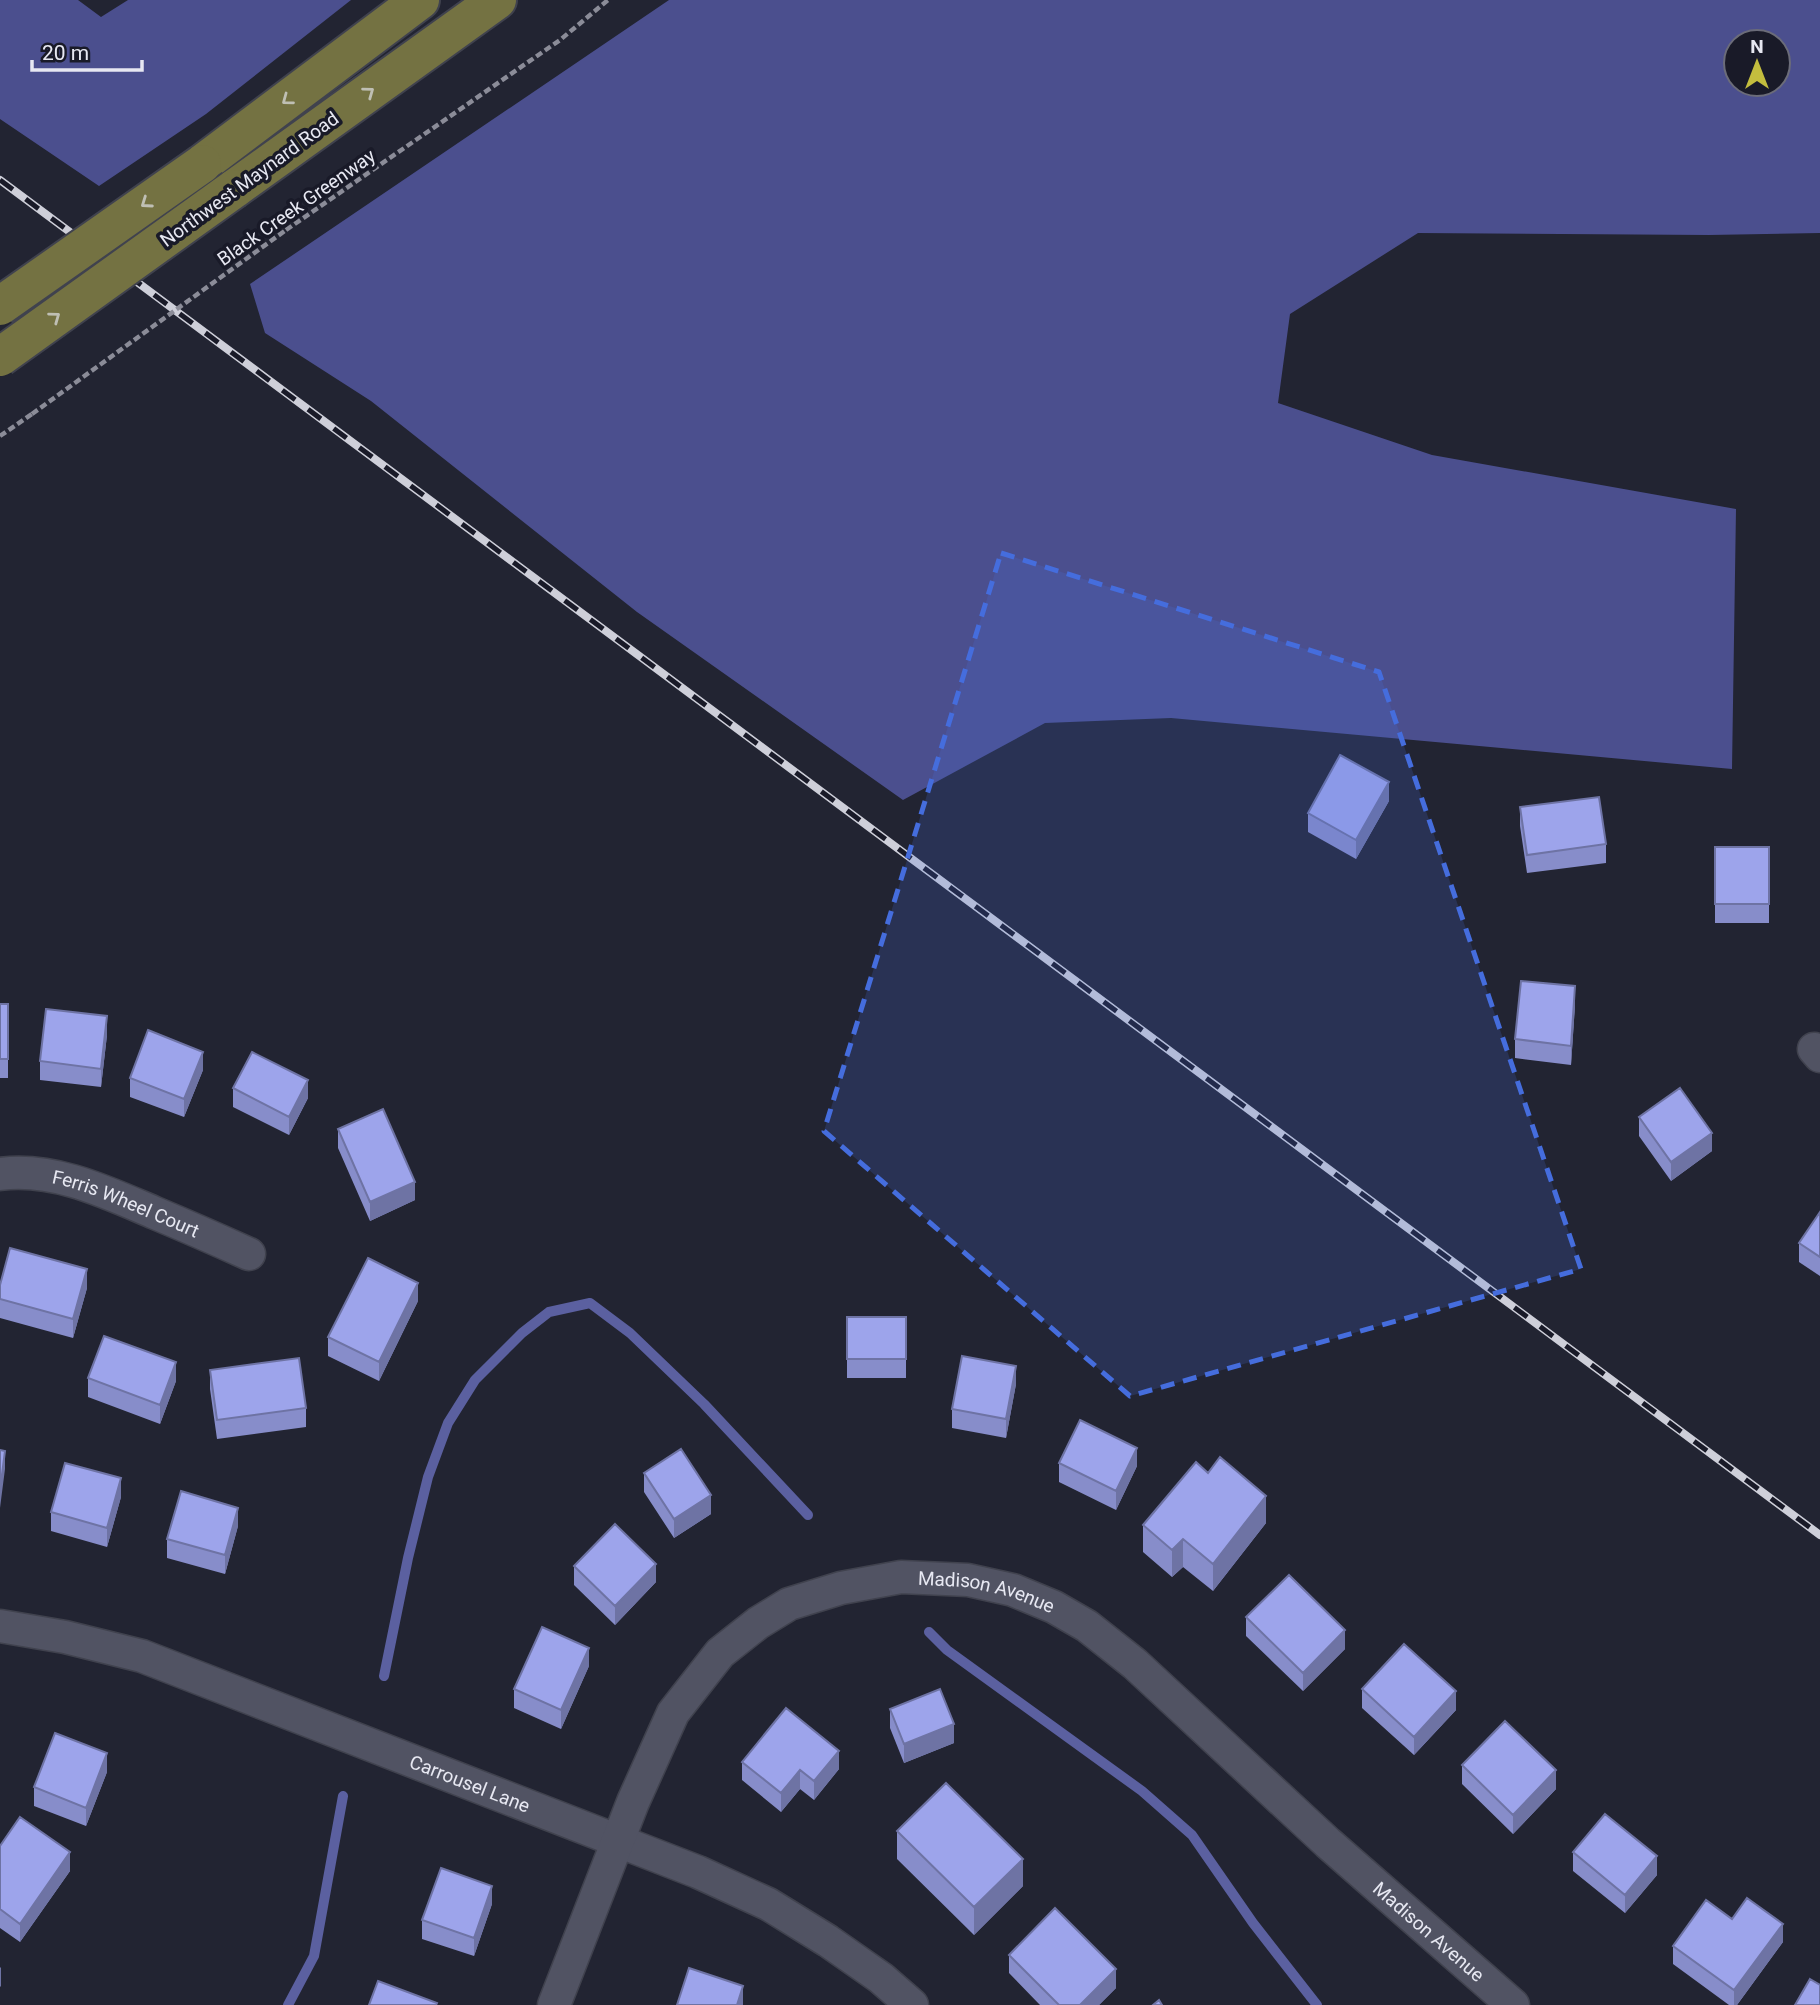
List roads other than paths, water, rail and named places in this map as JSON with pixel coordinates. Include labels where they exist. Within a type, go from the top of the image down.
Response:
[{"type":"main road","name":"Northwest Maynard Road","points":[[0,306],[202,164],[420,0]]},
{"type":"main road","name":"Northwest Maynard Road","points":[[0,357],[497,0]]},
{"type":"street","name":"Ferris Wheel Court","points":[[0,1174],[15,1172],[72,1180],[126,1200],[249,1254]]},
{"type":"street","name":"Madison Avenue","points":[[554,2005],[633,1802],[673,1713],[720,1653],[758,1623],[789,1604],[841,1588],[901,1577],[968,1580],[1013,1590],[1054,1607],[1087,1626],[1135,1664],[1328,1843],[1513,2005]]},
{"type":"street","name":"Carrousel Lane","points":[[1,1629],[65,1637],[142,1656],[698,1872],[768,1904],[828,1941],[881,1978],[912,2005]]},
{"type":"waterway","points":[[384,1676],[428,1477],[448,1423],[475,1380],[522,1333],[549,1312],[590,1303],[630,1333],[704,1404],[808,1515]]},
{"type":"waterway","points":[[929,1632],[947,1650],[1142,1791],[1192,1835],[1253,1923],[1317,2005]]},
{"type":"waterway","points":[[288,2005],[314,1956],[343,1796]]},
{"type":"railway","points":[[0,180],[1820,1535]]}]
